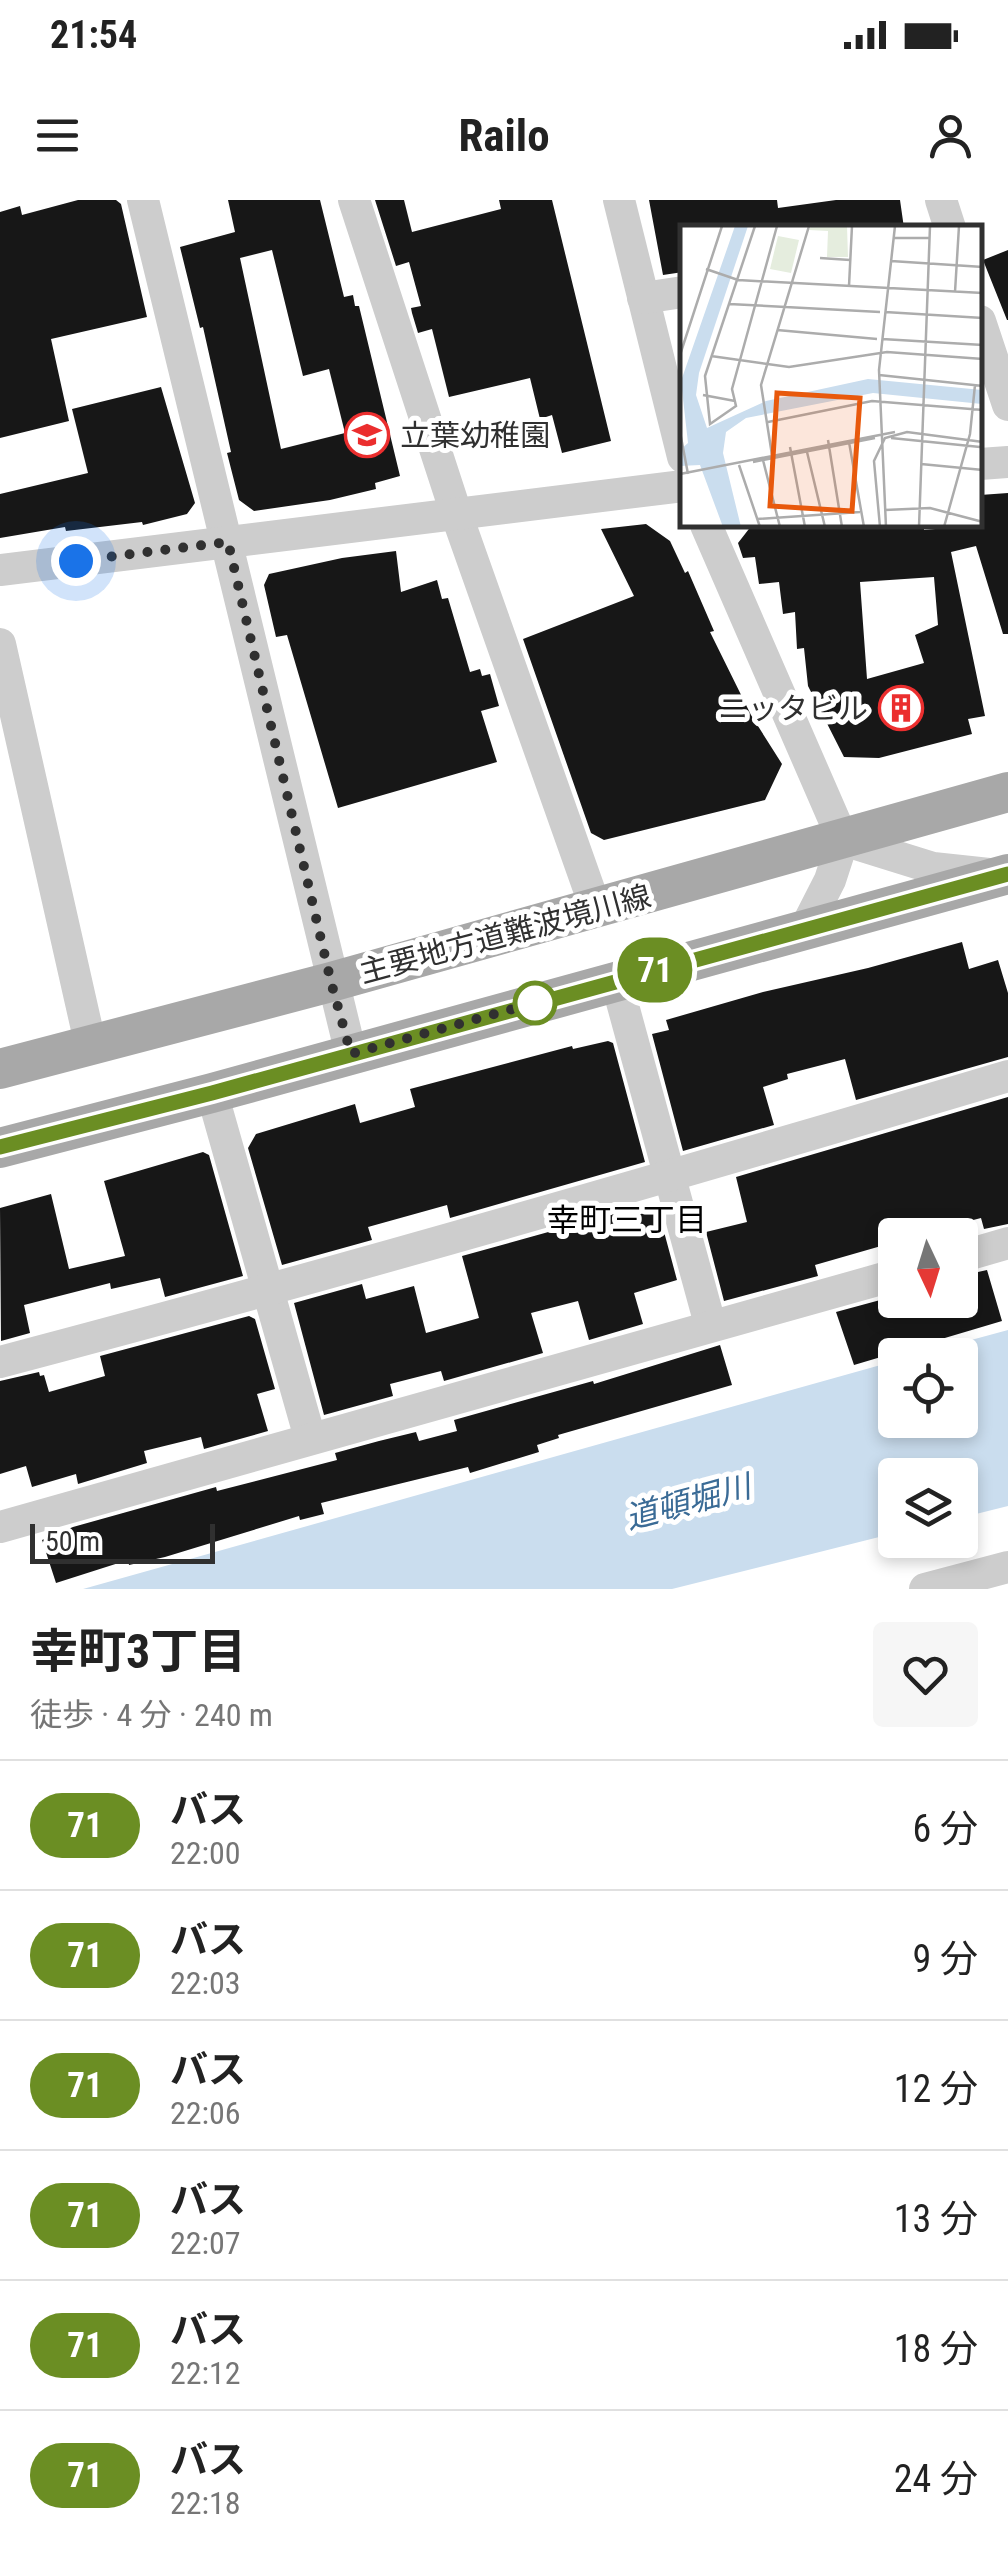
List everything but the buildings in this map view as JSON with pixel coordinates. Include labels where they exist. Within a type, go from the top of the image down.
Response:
[{"type":"main road","name":"主要地方道難波境川線","points":[[0,1069],[331,982],[1008,792]]},
{"type":"main road","points":[[0,1148],[1007,873]]},
{"type":"street","points":[[143,200],[351,1054]]},
{"type":"street","points":[[354,200],[457,516],[596,909]]},
{"type":"street","points":[[619,200],[680,445]]},
{"type":"street","points":[[942,200],[949,225]]},
{"type":"street","points":[[644,298],[680,292]]},
{"type":"street","points":[[983,330],[1008,405]]},
{"type":"street","points":[[983,464],[1008,462]]},
{"type":"street","points":[[0,570],[680,486]]},
{"type":"street","points":[[707,528],[843,840],[830,880],[804,931]]},
{"type":"street","points":[[0,644],[91,1047]]},
{"type":"street","points":[[843,840],[933,868],[1007,873]]},
{"type":"street","points":[[616,980],[710,1324]]},
{"type":"street","points":[[0,1362],[267,1292],[1008,1076]]},
{"type":"street","points":[[212,1093],[310,1438]]},
{"type":"street","points":[[978,1252],[1008,1244]]},
{"type":"street","points":[[0,1527],[878,1279]]},
{"type":"street","points":[[924,1589],[1008,1567]]},
{"type":"water","name":"道頓堀川","points":[[1008,1330],[1008,1506],[978,1514],[978,1458],[878,1458],[878,1537],[672,1589],[83,1589],[878,1366],[878,1438],[978,1438],[978,1338]]},
{"type":"bus line","name":"71","points":[[0,1147],[212,1093],[1008,874]]},
{"type":"place","name":"立葉幼稚園","points":[[367,435]]},
{"type":"place","name":"ニッタビル","points":[[901,708]]},
{"type":"district","name":"幸町三丁目","points":[[627,1220]]},
{"type":"route","points":[[76,561],[228,542],[351,1054],[545,1000],[535,1003]]}]
